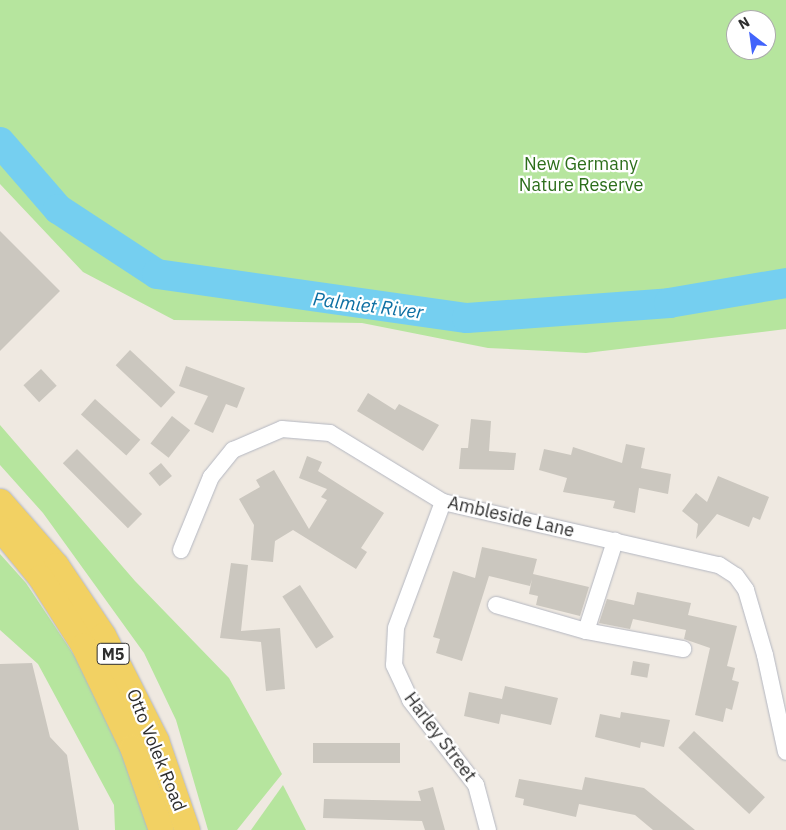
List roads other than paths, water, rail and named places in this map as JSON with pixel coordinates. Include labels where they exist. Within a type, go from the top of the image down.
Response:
[{"type":"main road","name":"Otto Volek Road","points":[[0,501],[56,565],[103,635],[156,740],[187,830]]},
{"type":"main road","name":"Otto Volek Road","points":[[0,528],[40,577],[87,653],[132,747],[162,830]]},
{"type":"street","name":"Ambleside Lane","points":[[181,550],[211,477],[233,450],[282,429],[330,433],[443,502],[720,565],[736,576],[746,590],[765,655],[786,752]]},
{"type":"street","name":"Harley Street","points":[[443,502],[396,628],[394,665],[410,700],[476,785],[488,830]]},
{"type":"street","points":[[586,631],[615,541]]},
{"type":"street","points":[[496,604],[586,631],[683,649]]},
{"type":"waterway","name":"Palmiet River","points":[[0,142],[58,209],[157,274],[467,318],[669,303],[786,283]]},
{"type":"park label","name":"New Germany Nature Reserve","points":[[581,175]]}]
